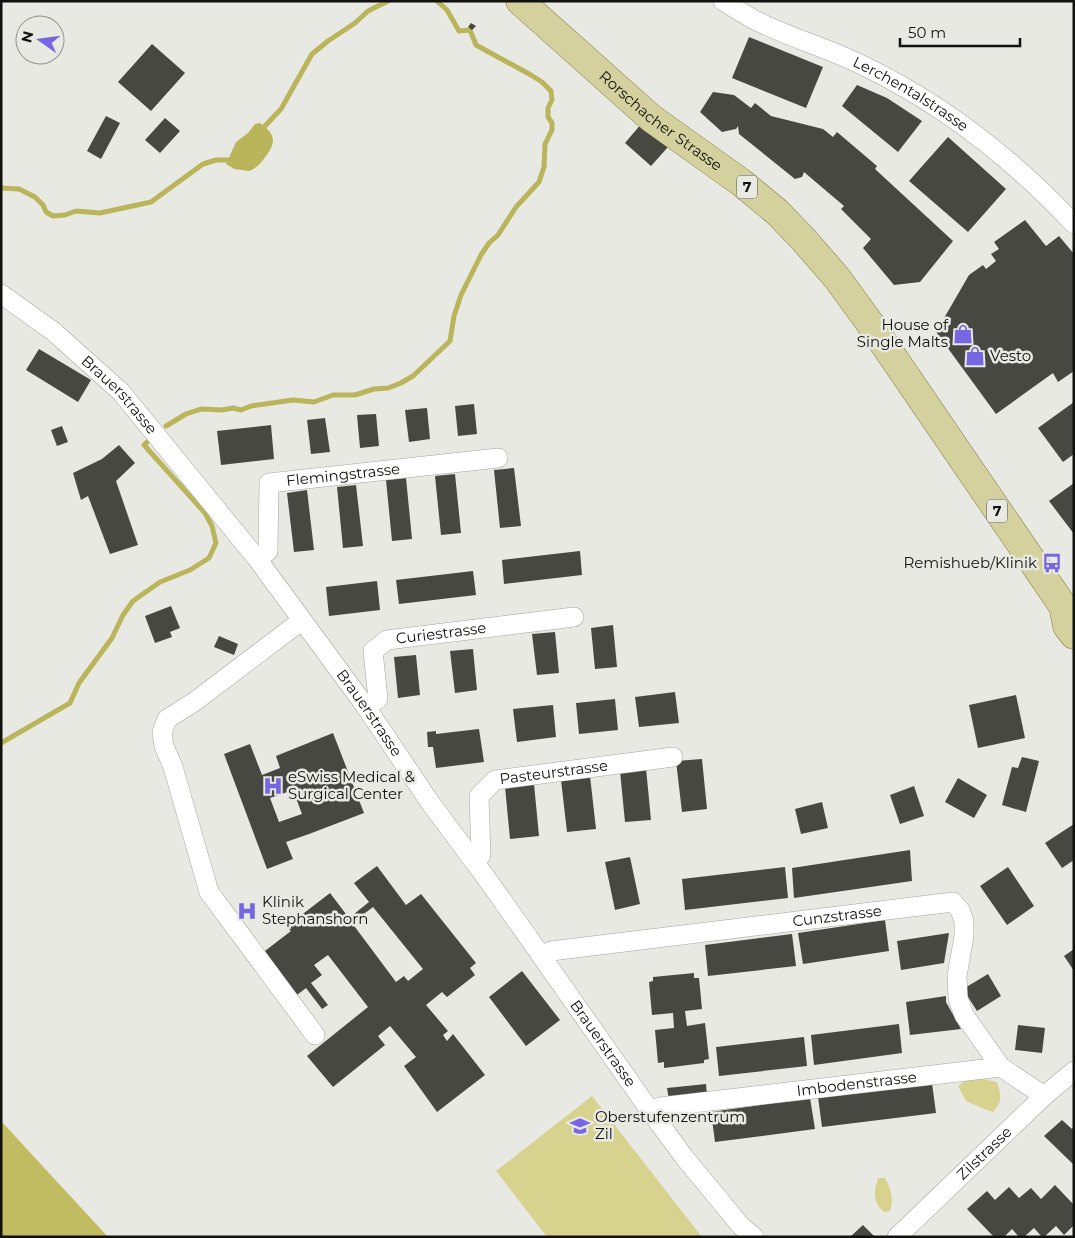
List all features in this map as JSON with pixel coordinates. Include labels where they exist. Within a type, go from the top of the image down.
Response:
[{"type":"main road","name":"Rorschacher Strasse","points":[[520,1],[652,118],[742,182],[777,212],[804,240],[837,278],[869,322],[1068,609],[1067,626],[1074,635]]},
{"type":"street","name":"Lerchentalstrasse","points":[[723,1],[761,24],[834,52],[918,94],[1009,161],[1074,224]]},
{"type":"street","name":"Brauerstrasse","points":[[1,294],[54,332],[121,392],[258,560],[366,707],[429,801],[475,862],[684,1156],[741,1226],[754,1237]]},
{"type":"street","name":"Flemingstrasse","points":[[258,560],[268,551],[269,483],[498,458]]},
{"type":"street","name":"Curiestrasse","points":[[366,707],[378,698],[374,651],[387,640],[574,617]]},
{"type":"street","points":[[301,621],[194,702],[167,719],[162,732],[164,746],[173,767],[208,892],[315,1035]]},
{"type":"street","name":"Pasteurstrasse","points":[[475,862],[482,855],[479,796],[495,780],[673,757]]},
{"type":"street","name":"Cunzstrasse","points":[[542,957],[551,952],[953,902],[960,910],[964,921],[964,936],[957,976],[958,998],[964,1015],[1001,1067]]},
{"type":"street","points":[[1001,1067],[1044,1096]]},
{"type":"street","name":"Imbodenstrasse","points":[[660,1107],[1001,1067]]},
{"type":"street","name":"Zilstrasse","points":[[897,1237],[1044,1096],[1074,1071]]},
{"type":"shaded area","points":[[260,123],[269,131],[273,138],[270,151],[262,161],[257,167],[249,171],[234,169],[226,164],[236,142],[248,133],[255,124]]},
{"type":"shaded area","points":[[971,1076],[997,1082],[1000,1098],[993,1112],[966,1101],[958,1086]]},
{"type":"shaded area","points":[[592,1096],[702,1237],[547,1237],[496,1171]]},
{"type":"shaded area","points":[[1,1121],[108,1237],[1,1237]]},
{"type":"shaded area","points":[[878,1178],[885,1178],[889,1186],[892,1198],[890,1211],[884,1212],[877,1204],[875,1192]]},
{"type":"building","points":[[471,23],[476,26],[472,30],[468,27]]},
{"type":"building","points":[[749,37],[823,67],[806,108],[732,78]]},
{"type":"building","points":[[152,44],[185,73],[151,111],[118,82]]},
{"type":"building","points":[[857,85],[887,98],[922,121],[898,152],[842,106]]},
{"type":"building","points":[[713,92],[734,95],[751,108],[755,103],[771,116],[823,129],[833,137],[837,132],[877,166],[875,169],[953,241],[920,282],[894,285],[863,248],[871,239],[841,209],[844,206],[804,172],[802,177],[795,179],[739,134],[738,126],[736,129],[722,132],[700,112]]},
{"type":"building","points":[[106,116],[120,123],[101,159],[87,151]]},
{"type":"building","points":[[165,118],[180,131],[160,153],[145,140]]},
{"type":"building","points":[[642,123],[668,147],[651,166],[625,143]]},
{"type":"building","points":[[948,137],[1006,189],[968,232],[909,181]]},
{"type":"building","points":[[1025,220],[1046,246],[1059,236],[1074,254],[1074,371],[1058,382],[1053,373],[996,414],[936,332],[969,275],[983,265],[986,269],[996,261],[991,254],[999,249],[994,242]]},
{"type":"building","points":[[39,349],[91,380],[78,402],[26,370]]},
{"type":"building","points":[[1074,402],[1074,454],[1063,462],[1038,428]]},
{"type":"building","points":[[474,404],[477,434],[458,436],[455,406]]},
{"type":"building","points":[[427,408],[430,439],[409,442],[405,410]]},
{"type":"building","points":[[376,414],[379,446],[360,448],[357,415]]},
{"type":"building","points":[[325,418],[330,452],[311,454],[307,420]]},
{"type":"building","points":[[271,425],[274,459],[221,465],[217,431]]},
{"type":"building","points":[[62,426],[68,442],[57,446],[51,430]]},
{"type":"building","points":[[119,445],[135,463],[116,481],[138,545],[110,554],[88,496],[81,500],[73,473],[102,459]]},
{"type":"building","points":[[514,468],[521,526],[500,528],[494,470]]},
{"type":"building","points":[[455,474],[461,533],[441,535],[435,476]]},
{"type":"building","points":[[406,478],[412,539],[392,541],[386,480]]},
{"type":"building","points":[[1074,483],[1074,534],[1049,501]]},
{"type":"building","points":[[356,485],[363,546],[343,548],[337,487]]},
{"type":"building","points":[[307,490],[314,550],[294,552],[287,493]]},
{"type":"building","points":[[580,551],[582,575],[504,584],[502,560]]},
{"type":"building","points":[[473,571],[476,595],[399,604],[396,580]]},
{"type":"building","points":[[377,581],[380,610],[329,616],[326,587]]},
{"type":"building","points":[[171,606],[180,628],[170,632],[172,637],[155,643],[145,616]]},
{"type":"building","points":[[613,625],[617,667],[595,669],[591,628]]},
{"type":"building","points":[[555,632],[559,673],[537,675],[532,634]]},
{"type":"building","points":[[219,636],[238,644],[234,655],[214,647]]},
{"type":"building","points":[[473,649],[477,690],[455,693],[450,651]]},
{"type":"building","points":[[416,655],[420,695],[398,698],[394,657]]},
{"type":"building","points":[[675,692],[679,723],[639,727],[635,697]]},
{"type":"building","points":[[1016,695],[1025,738],[978,748],[969,705]]},
{"type":"building","points":[[615,699],[618,730],[579,734],[576,703]]},
{"type":"building","points":[[553,705],[556,737],[517,742],[513,709]]},
{"type":"building","points":[[479,729],[484,762],[436,768],[433,747],[428,747],[427,732],[436,731],[436,734]]},
{"type":"building","points":[[333,733],[364,813],[286,842],[293,859],[267,869],[224,754],[250,744],[262,775],[280,768],[276,756]],"holes":[[[293,790],[302,814],[279,822],[270,798]]]},
{"type":"building","points":[[1022,757],[1039,761],[1026,812],[1002,805],[1012,767],[1018,768]]},
{"type":"building","points":[[702,759],[707,809],[682,812],[676,761]]},
{"type":"building","points":[[646,768],[651,820],[625,822],[620,771]]},
{"type":"building","points":[[590,776],[596,829],[567,832],[561,780]]},
{"type":"building","points":[[958,778],[987,795],[974,818],[945,802]]},
{"type":"building","points":[[534,784],[539,836],[510,839],[505,787]]},
{"type":"building","points":[[914,786],[924,816],[900,824],[890,795]]},
{"type":"building","points":[[822,802],[828,828],[801,834],[795,809]]},
{"type":"building","points":[[1074,824],[1074,860],[1062,868],[1045,843]]},
{"type":"building","points":[[910,850],[912,881],[794,898],[792,868]]},
{"type":"building","points":[[630,857],[640,904],[615,910],[605,862]]},
{"type":"building","points":[[377,866],[406,905],[421,894],[476,963],[470,968],[475,975],[447,997],[442,992],[426,1005],[448,1031],[443,1035],[447,1041],[453,1034],[485,1075],[437,1112],[404,1066],[416,1057],[390,1026],[378,1036],[385,1045],[333,1087],[307,1056],[368,1007],[328,955],[314,965],[322,975],[311,983],[328,1005],[322,1009],[306,988],[293,998],[261,954],[291,931],[286,927],[330,893],[349,918],[369,902],[354,883]],"holes":[[[373,907],[423,969],[408,981],[404,976],[396,982],[352,923]]]},
{"type":"building","points":[[785,867],[788,898],[685,910],[682,879]]},
{"type":"building","points":[[1008,867],[1034,906],[1007,925],[980,886]]},
{"type":"building","points":[[885,920],[889,951],[803,964],[798,933]]},
{"type":"building","points":[[949,933],[944,963],[901,970],[897,941]]},
{"type":"building","points":[[792,934],[796,966],[708,976],[705,945]]},
{"type":"building","points":[[1074,949],[1074,971],[1064,956]]},
{"type":"building","points":[[522,971],[560,1020],[526,1046],[489,997]]},
{"type":"building","points":[[694,973],[694,978],[699,978],[702,1009],[685,1011],[687,1026],[705,1023],[709,1059],[704,1060],[704,1063],[664,1068],[664,1062],[658,1063],[655,1030],[674,1028],[673,1013],[652,1015],[649,982],[653,981],[653,977]]},
{"type":"building","points":[[988,974],[1001,996],[977,1011],[963,989]]},
{"type":"building","points":[[946,996],[946,1002],[961,1029],[910,1035],[906,1002]]},
{"type":"building","points":[[899,1024],[902,1053],[814,1065],[811,1035]]},
{"type":"building","points":[[1018,1025],[1045,1028],[1042,1053],[1015,1050]]},
{"type":"building","points":[[804,1037],[807,1066],[719,1076],[716,1047]]},
{"type":"building","points":[[932,1083],[936,1113],[822,1127],[818,1097]]},
{"type":"building","points":[[706,1084],[707,1095],[669,1100],[667,1088]]},
{"type":"building","points":[[810,1098],[815,1129],[715,1142],[711,1112]]},
{"type":"building","points":[[1062,1120],[1072,1129],[1074,1126],[1074,1165],[1044,1136]]},
{"type":"building","points":[[1055,1185],[1074,1205],[1074,1225],[1064,1235],[1056,1226],[1044,1237],[1034,1228],[1024,1237],[1019,1237],[1012,1229],[1004,1237],[994,1237],[967,1209],[987,1191],[995,1200],[1009,1187],[1019,1198],[1031,1188],[1041,1199]]},
{"type":"building","points":[[863,1225],[873,1237],[850,1237]]},
{"type":"waterway","points":[[265,126],[281,109],[312,54],[355,23],[368,11],[388,1]]},
{"type":"waterway","points":[[166,426],[186,414],[201,409],[222,410],[233,408],[241,410],[251,406],[293,400],[314,402],[333,395],[355,395],[374,389],[388,388],[413,376],[450,341],[454,316],[461,295],[481,255],[489,243],[498,235],[516,207],[539,182],[544,167],[545,144],[552,130],[552,123],[548,117],[548,108],[552,100],[551,91],[542,82],[476,45],[470,30],[459,31],[447,10],[437,1]]},
{"type":"waterway","points":[[1,188],[19,189],[35,197],[43,205],[46,212],[53,216],[65,215],[76,211],[100,213],[151,202],[203,164],[216,160],[229,160]]},
{"type":"waterway","points":[[1,743],[70,703],[79,683],[112,638],[123,615],[133,601],[160,582],[190,570],[209,558],[216,543],[212,526],[205,513],[144,445],[147,442]]},
{"type":"place","name":"House of Single Malts","points":[[963,334]]},
{"type":"place","name":"Vesto","points":[[975,356]]},
{"type":"place","name":"Remishueb/Klinik","points":[[1052,563]]},
{"type":"place","name":"eSwiss Medical & Surgical Center","points":[[273,786]]},
{"type":"place","name":"Klinik Stephanshorn","points":[[247,911]]},
{"type":"place","name":"Oberstufenzentrum Zil","points":[[580,1126]]}]
